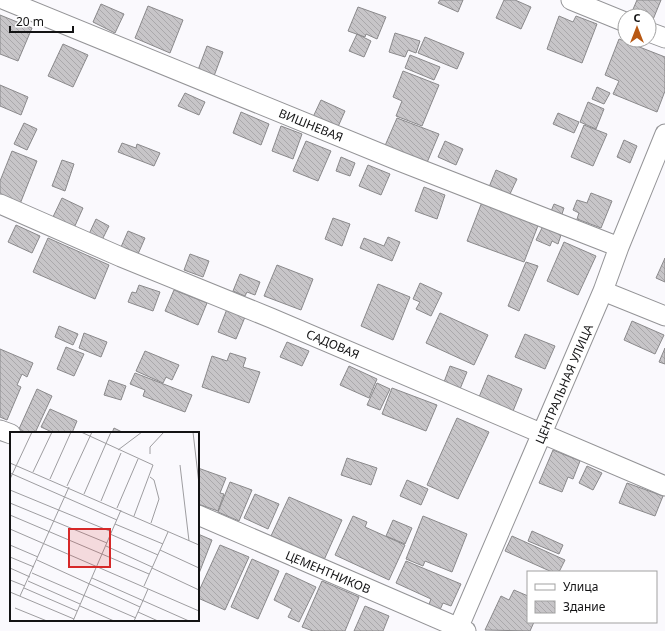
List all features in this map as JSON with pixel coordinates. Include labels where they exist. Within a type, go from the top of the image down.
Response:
[{"type":"street","name":"ВИШНЕВАЯ","points":[[6,0],[399,161],[619,247]]},
{"type":"street","points":[[571,0],[617,19]]},
{"type":"street","name":"ЦЕНТРАЛЬНАЯ УЛИЦА","points":[[460,630],[603,291],[619,247],[665,134]]},
{"type":"street","name":"САДОВАЯ","points":[[0,204],[121,257],[271,318],[542,435],[665,486]]},
{"type":"street","points":[[603,291],[665,316]]},
{"type":"street","points":[[0,430],[10,434]]},
{"type":"street","name":"ЦЕМЕНТНИКОВ","points":[[199,515],[460,630]]},
{"type":"building","points":[[440,0],[463,0],[458,12],[438,3]]},
{"type":"building","points":[[504,0],[515,0],[531,7],[521,29],[496,18]]},
{"type":"building","points":[[637,0],[661,0],[657,10],[657,8],[634,8]]},
{"type":"building","points":[[101,4],[124,14],[115,33],[93,22]]},
{"type":"building","points":[[148,6],[183,20],[170,53],[135,38]]},
{"type":"building","points":[[358,7],[386,17],[377,39],[366,34],[365,37],[348,31]]},
{"type":"building","points":[[0,15],[32,28],[18,61],[0,54]]},
{"type":"building","points":[[559,16],[573,22],[576,16],[597,24],[582,63],[547,49]]},
{"type":"building","points":[[395,33],[420,41],[416,53],[408,50],[405,57],[389,52]]},
{"type":"building","points":[[357,34],[371,41],[364,57],[349,51]]},
{"type":"building","points":[[425,37],[464,53],[457,69],[418,53]]},
{"type":"building","points":[[63,44],[88,55],[73,87],[48,76]]},
{"type":"building","points":[[617,44],[617,48],[642,48],[665,57],[665,91],[657,112],[613,94],[619,81],[605,75]]},
{"type":"building","points":[[207,46],[223,52],[214,76],[198,70]]},
{"type":"building","points":[[410,55],[440,67],[434,80],[405,68]]},
{"type":"building","points":[[403,71],[439,85],[422,126],[396,116],[402,101],[393,97]]},
{"type":"building","points":[[0,85],[28,97],[21,115],[0,106]]},
{"type":"building","points":[[597,87],[610,93],[604,104],[592,99]]},
{"type":"building","points":[[185,93],[205,102],[199,115],[178,106]]},
{"type":"building","points":[[321,100],[345,111],[337,129],[313,117]]},
{"type":"building","points":[[588,102],[604,109],[596,129],[580,122]]},
{"type":"building","points":[[241,112],[269,124],[261,145],[233,133]]},
{"type":"building","points":[[558,113],[579,122],[574,133],[553,124]]},
{"type":"building","points":[[397,118],[439,134],[426,165],[384,148]]},
{"type":"building","points":[[24,123],[37,129],[27,150],[14,144]]},
{"type":"building","points":[[584,125],[607,134],[593,166],[571,157]]},
{"type":"building","points":[[281,126],[302,134],[293,159],[272,151]]},
{"type":"building","points":[[624,140],[637,146],[630,163],[617,157]]},
{"type":"building","points":[[306,141],[331,151],[318,181],[293,171]]},
{"type":"building","points":[[445,141],[463,149],[456,165],[438,157]]},
{"type":"building","points":[[122,143],[136,148],[137,144],[160,153],[154,166],[118,152]]},
{"type":"building","points":[[12,151],[37,161],[20,204],[0,196],[0,181]]},
{"type":"building","points":[[341,157],[355,163],[350,176],[336,171]]},
{"type":"building","points":[[62,160],[74,164],[65,191],[52,186]]},
{"type":"building","points":[[368,165],[390,174],[381,195],[359,186]]},
{"type":"building","points":[[496,170],[517,179],[509,196],[489,187]]},
{"type":"building","points":[[424,187],[445,195],[437,219],[415,211]]},
{"type":"building","points":[[591,193],[612,201],[601,228],[577,219],[579,213],[573,210],[577,200],[587,203]]},
{"type":"building","points":[[62,198],[83,208],[74,228],[52,219]]},
{"type":"building","points":[[482,202],[539,223],[524,262],[467,241]]},
{"type":"building","points":[[554,204],[564,208],[560,220],[549,216]]},
{"type":"building","points":[[333,218],[350,224],[342,246],[325,239]]},
{"type":"building","points":[[96,219],[109,226],[102,240],[89,234]]},
{"type":"building","points":[[16,225],[40,236],[32,253],[8,242]]},
{"type":"building","points":[[543,226],[561,235],[558,244],[552,241],[550,246],[536,240]]},
{"type":"building","points":[[128,231],[145,238],[138,254],[121,247]]},
{"type":"building","points":[[388,237],[400,242],[392,261],[360,248],[364,238],[384,246]]},
{"type":"building","points":[[48,238],[109,265],[95,299],[33,272]]},
{"type":"building","points":[[564,242],[596,256],[578,295],[547,281]]},
{"type":"building","points":[[190,254],[209,261],[203,277],[184,270]]},
{"type":"building","points":[[665,258],[665,282],[656,278]]},
{"type":"building","points":[[526,262],[538,266],[519,311],[508,306]]},
{"type":"building","points":[[277,265],[313,279],[301,310],[264,296]]},
{"type":"building","points":[[240,274],[260,282],[255,295],[247,292],[245,296],[233,291]]},
{"type":"building","points":[[420,283],[442,293],[431,316],[416,309],[420,302],[413,299]]},
{"type":"building","points":[[378,284],[410,297],[393,340],[361,326]]},
{"type":"building","points":[[139,285],[160,292],[153,311],[128,302],[132,292],[136,293]]},
{"type":"building","points":[[174,290],[207,303],[198,325],[165,311]]},
{"type":"building","points":[[227,309],[245,317],[236,339],[218,332]]},
{"type":"building","points":[[440,313],[488,335],[474,365],[426,343]]},
{"type":"building","points":[[632,321],[664,335],[655,354],[624,340]]},
{"type":"building","points":[[59,326],[78,334],[73,345],[55,337]]},
{"type":"building","points":[[84,333],[107,342],[101,357],[79,348]]},
{"type":"building","points":[[525,334],[555,346],[545,369],[515,357]]},
{"type":"building","points":[[287,342],[309,351],[302,366],[280,357]]},
{"type":"building","points":[[66,347],[84,354],[74,376],[57,369]]},
{"type":"building","points":[[665,348],[665,364],[659,362]]},
{"type":"building","points":[[0,349],[33,363],[27,377],[22,374],[17,385],[21,387],[7,420],[0,417]]},
{"type":"building","points":[[145,351],[179,365],[172,380],[166,377],[163,383],[136,371]]},
{"type":"building","points":[[230,353],[246,358],[243,367],[260,372],[249,403],[202,387],[212,356],[227,361]]},
{"type":"building","points":[[349,366],[377,379],[369,398],[340,385]]},
{"type":"building","points":[[450,366],[467,372],[460,389],[444,382]]},
{"type":"building","points":[[135,373],[192,395],[185,412],[143,396],[145,390],[130,384]]},
{"type":"building","points":[[488,375],[522,389],[511,416],[477,402]]},
{"type":"building","points":[[109,380],[126,386],[121,400],[104,395]]},
{"type":"building","points":[[377,383],[390,389],[380,410],[367,405]]},
{"type":"building","points":[[392,388],[437,405],[426,431],[382,414]]},
{"type":"building","points":[[37,389],[52,396],[35,432],[25,432],[19,429]]},
{"type":"building","points":[[50,409],[77,421],[72,432],[52,432],[41,427]]},
{"type":"building","points":[[457,418],[489,432],[458,499],[427,485]]},
{"type":"building","points":[[114,428],[122,432],[112,432]]},
{"type":"building","points":[[553,450],[580,461],[573,479],[568,477],[562,492],[539,483]]},
{"type":"building","points":[[347,458],[377,468],[371,485],[341,475]]},
{"type":"building","points":[[587,466],[602,473],[593,490],[579,483]]},
{"type":"building","points":[[199,468],[226,478],[220,493],[224,494],[218,511],[199,504]]},
{"type":"building","points":[[407,480],[428,489],[421,505],[400,496]]},
{"type":"building","points":[[230,482],[252,490],[239,521],[218,512]]},
{"type":"building","points":[[627,483],[663,496],[655,516],[619,503]]},
{"type":"building","points":[[255,494],[279,504],[268,529],[244,518]]},
{"type":"building","points":[[289,497],[342,520],[324,560],[271,536]]},
{"type":"building","points":[[353,516],[367,522],[365,527],[405,545],[389,580],[335,555]]},
{"type":"building","points":[[423,516],[467,534],[452,572],[425,561],[423,566],[406,559]]},
{"type":"building","points":[[393,520],[412,528],[405,544],[386,536]]},
{"type":"building","points":[[532,531],[563,545],[559,554],[528,541]]},
{"type":"building","points":[[199,534],[212,540],[199,573]]},
{"type":"building","points":[[512,536],[565,560],[560,571],[550,571],[505,551]]},
{"type":"building","points":[[220,545],[249,557],[225,610],[199,598],[199,591]]},
{"type":"building","points":[[252,559],[279,571],[258,619],[231,607]]},
{"type":"building","points":[[406,561],[461,584],[451,606],[443,603],[439,612],[428,607],[431,599],[396,583]]},
{"type":"building","points":[[286,573],[316,587],[299,622],[288,617],[292,609],[274,600]]},
{"type":"building","points":[[322,581],[359,597],[345,631],[313,631],[302,627]]},
{"type":"building","points":[[514,590],[527,596],[527,623],[534,623],[530,631],[485,630],[501,596],[509,600]]},
{"type":"building","points":[[365,606],[389,616],[383,631],[354,631]]}]
